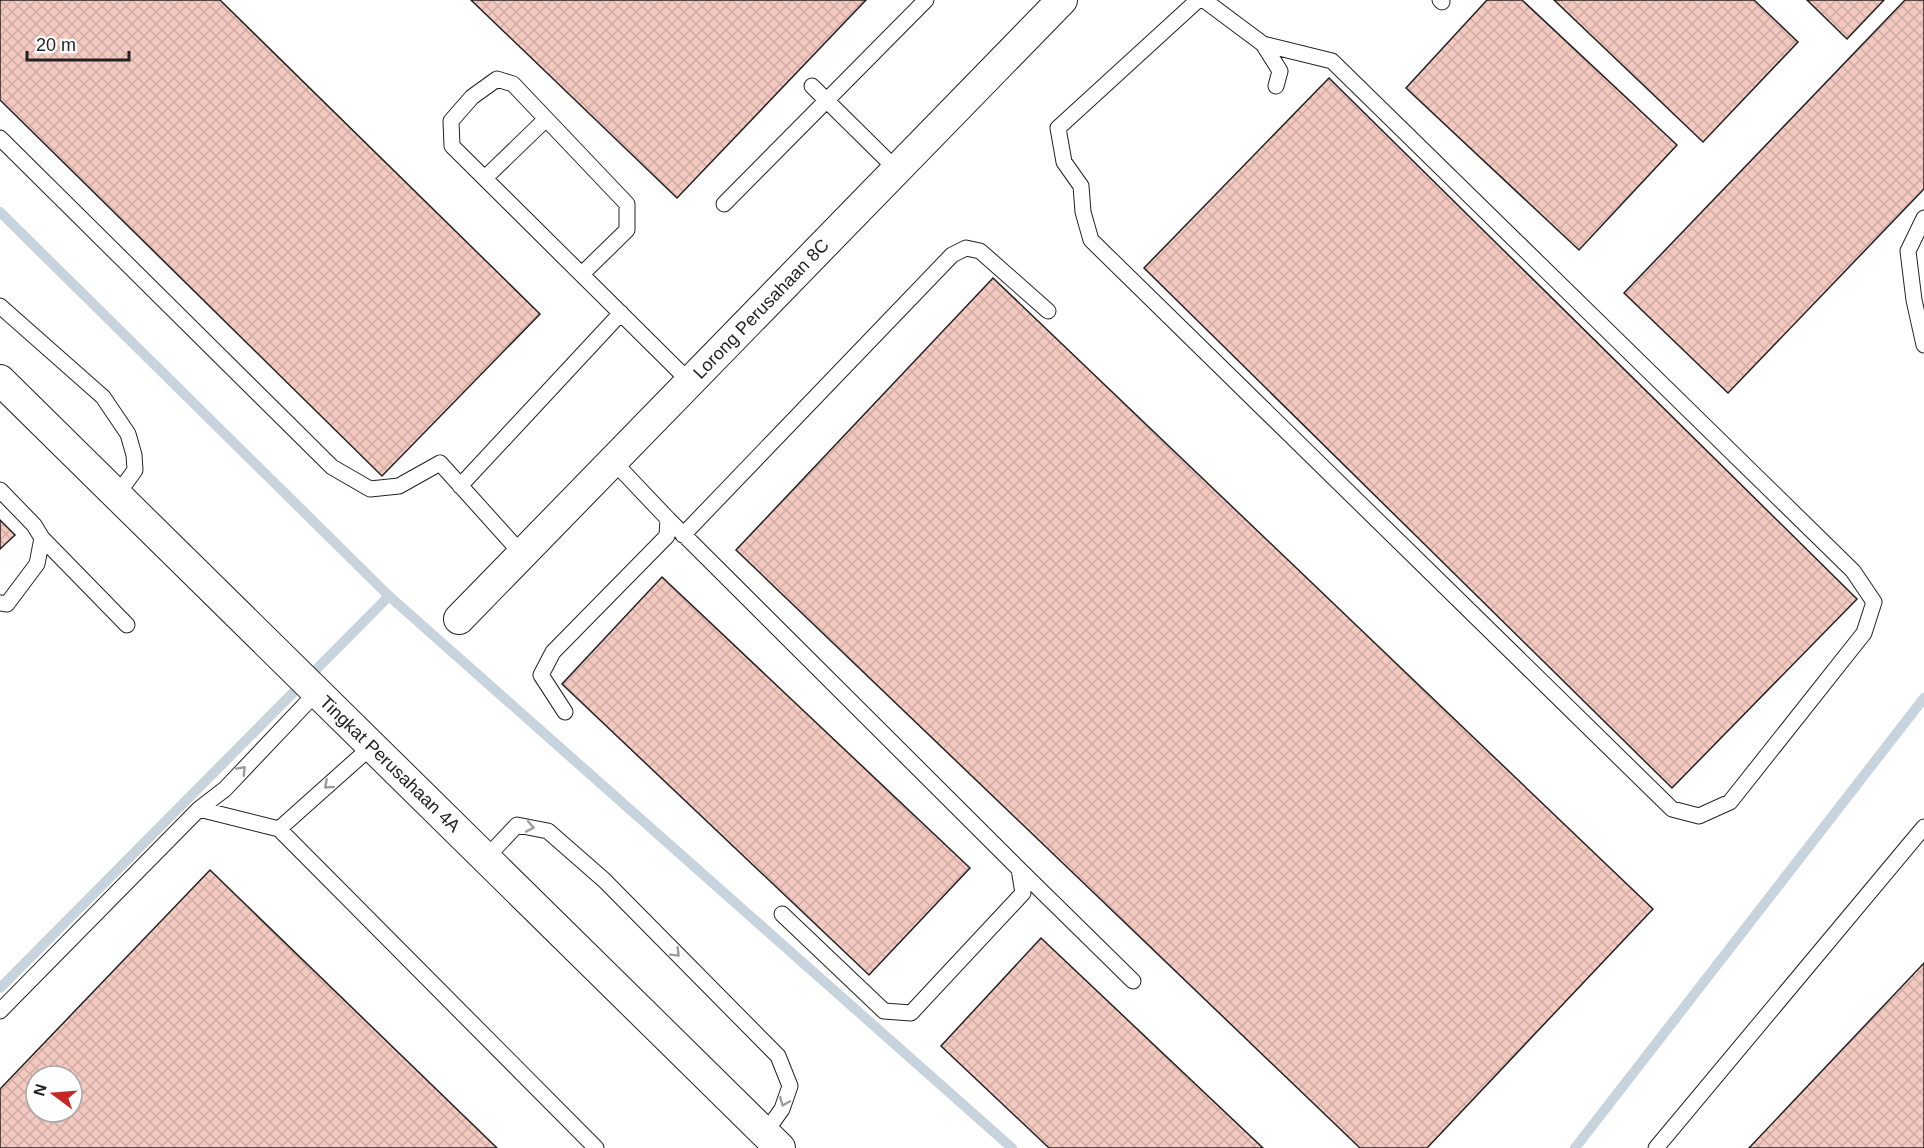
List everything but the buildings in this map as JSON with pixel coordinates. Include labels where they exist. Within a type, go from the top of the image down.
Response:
[{"type":"street","name":"Lorong Perusahaan 8C","points":[[459,619],[1062,0]]},
{"type":"street","name":"Tingkat Perusahaan 4A","points":[[0,380],[773,1140]]},
{"type":"lane","points":[[724,204],[926,0]]},
{"type":"lane","points":[[1198,0],[1058,128],[1064,162],[1081,186],[1083,212],[1091,240],[1672,809],[1699,816],[1730,802],[1864,633],[1874,602],[1845,563],[1332,61],[1263,44]]},
{"type":"lane","points":[[1204,0],[1263,44],[1280,71],[1276,86]]},
{"type":"lane","points":[[582,274],[627,230],[627,204],[513,84],[496,79],[472,97],[451,121],[452,146],[690,382]]},
{"type":"lane","points":[[812,86],[897,170]]},
{"type":"lane","points":[[485,178],[546,119]]},
{"type":"lane","points":[[0,138],[332,467],[370,489],[399,486],[440,463],[522,554]]},
{"type":"lane","points":[[1924,218],[1908,250],[1914,300],[1924,345]]},
{"type":"lane","points":[[683,535],[952,255],[966,248],[980,251],[1048,311]]},
{"type":"lane","points":[[0,306],[103,397],[128,434],[134,455],[135,470],[117,495]]},
{"type":"lane","points":[[460,486],[621,313]]},
{"type":"lane","points":[[613,461],[683,535],[1133,981]]},
{"type":"lane","points":[[0,490],[34,525],[42,538],[127,625]]},
{"type":"lane","points":[[565,712],[541,675],[553,652],[667,536],[668,519]]},
{"type":"lane","points":[[0,603],[7,604],[37,564],[42,538]]},
{"type":"lane","points":[[0,1011],[199,809],[225,789],[317,692]]},
{"type":"lane","points":[[279,829],[372,746]]},
{"type":"lane","points":[[199,809],[279,829],[596,1148]]},
{"type":"lane","points":[[486,858],[516,825],[527,827],[548,831],[604,880],[778,1056],[790,1086],[773,1140]]},
{"type":"lane","points":[[1656,1148],[1924,827]]},
{"type":"lane","points":[[782,914],[884,1011],[911,1013],[1023,893],[1019,869]]},
{"type":"waterway","points":[[0,212],[389,596],[1012,1148]]},
{"type":"waterway","points":[[0,988],[389,596]]},
{"type":"waterway","points":[[1575,1148],[1924,698]]}]
